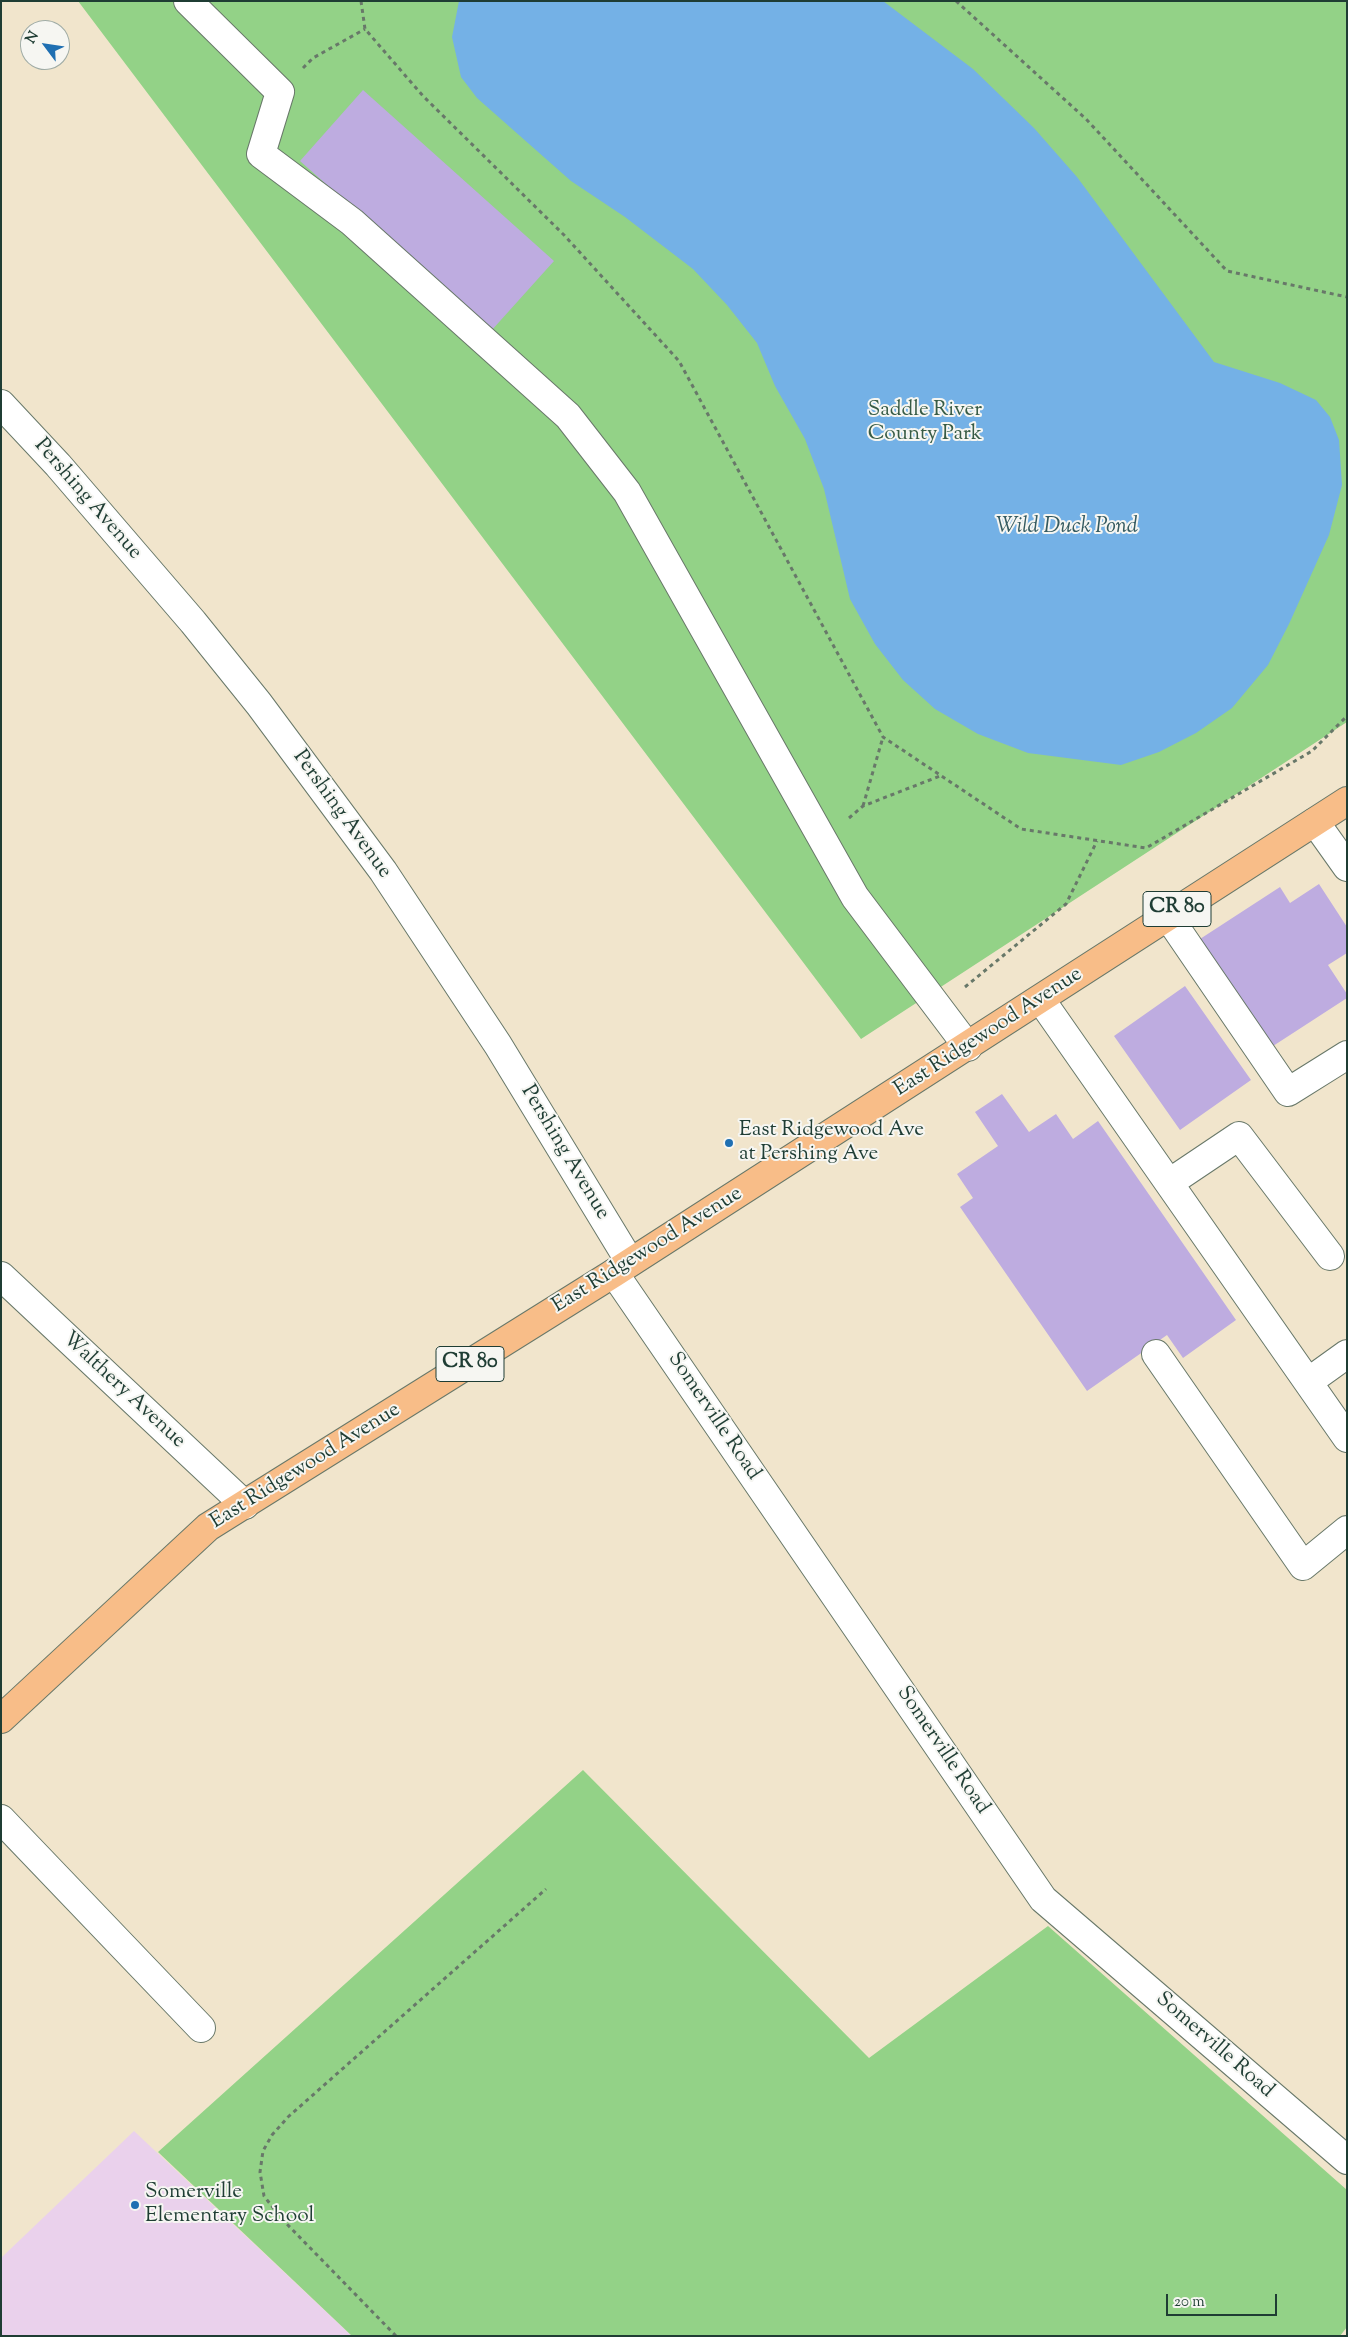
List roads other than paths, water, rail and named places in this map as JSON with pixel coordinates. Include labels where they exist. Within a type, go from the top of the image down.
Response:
[{"type":"main road","name":"East Ridgewood Avenue","points":[[1,1719],[208,1527],[622,1268],[1041,1000],[1167,915],[1347,801]]},
{"type":"street","points":[[188,1],[280,92],[262,154],[352,222],[568,416],[627,492],[855,897],[968,1047]]},
{"type":"street","name":"Pershing Avenue","points":[[1,404],[58,464],[194,622],[259,704],[383,871],[498,1045],[622,1268]]},
{"type":"street","points":[[1314,822],[1347,867]]},
{"type":"street","points":[[1167,915],[1288,1092],[1347,1055]]},
{"type":"street","points":[[1041,1000],[1347,1438]]},
{"type":"street","points":[[1169,1183],[1239,1136],[1330,1256]]},
{"type":"street","name":"Somerville Road","points":[[622,1268],[1043,1899],[1347,2160]]},
{"type":"street","name":"Walthery Avenue","points":[[1,1276],[245,1505]]},
{"type":"street","points":[[1156,1354],[1303,1566],[1347,1530]]},
{"type":"street","points":[[1308,1382],[1347,1354]]},
{"type":"street","points":[[1,1819],[201,2028]]},
{"type":"water","name":"Wild Duck Pond","points":[[459,1],[883,1],[973,69],[1034,128],[1077,177],[1214,362],[1280,383],[1316,400],[1330,417],[1339,440],[1342,485],[1329,535],[1289,624],[1268,665],[1232,708],[1196,733],[1159,752],[1121,765],[1028,753],[978,734],[935,709],[903,680],[875,644],[850,599],[824,489],[805,439],[775,386],[757,343],[727,305],[693,269],[625,217],[571,181],[477,98],[461,77],[452,37]]},
{"type":"place","name":"East Ridgewood Ave at Pershing Ave","points":[[729,1143]]},
{"type":"place","name":"Somerville Elementary School","points":[[135,2205]]},
{"type":"park label","name":"Saddle River County Park","points":[[925,423]]}]
